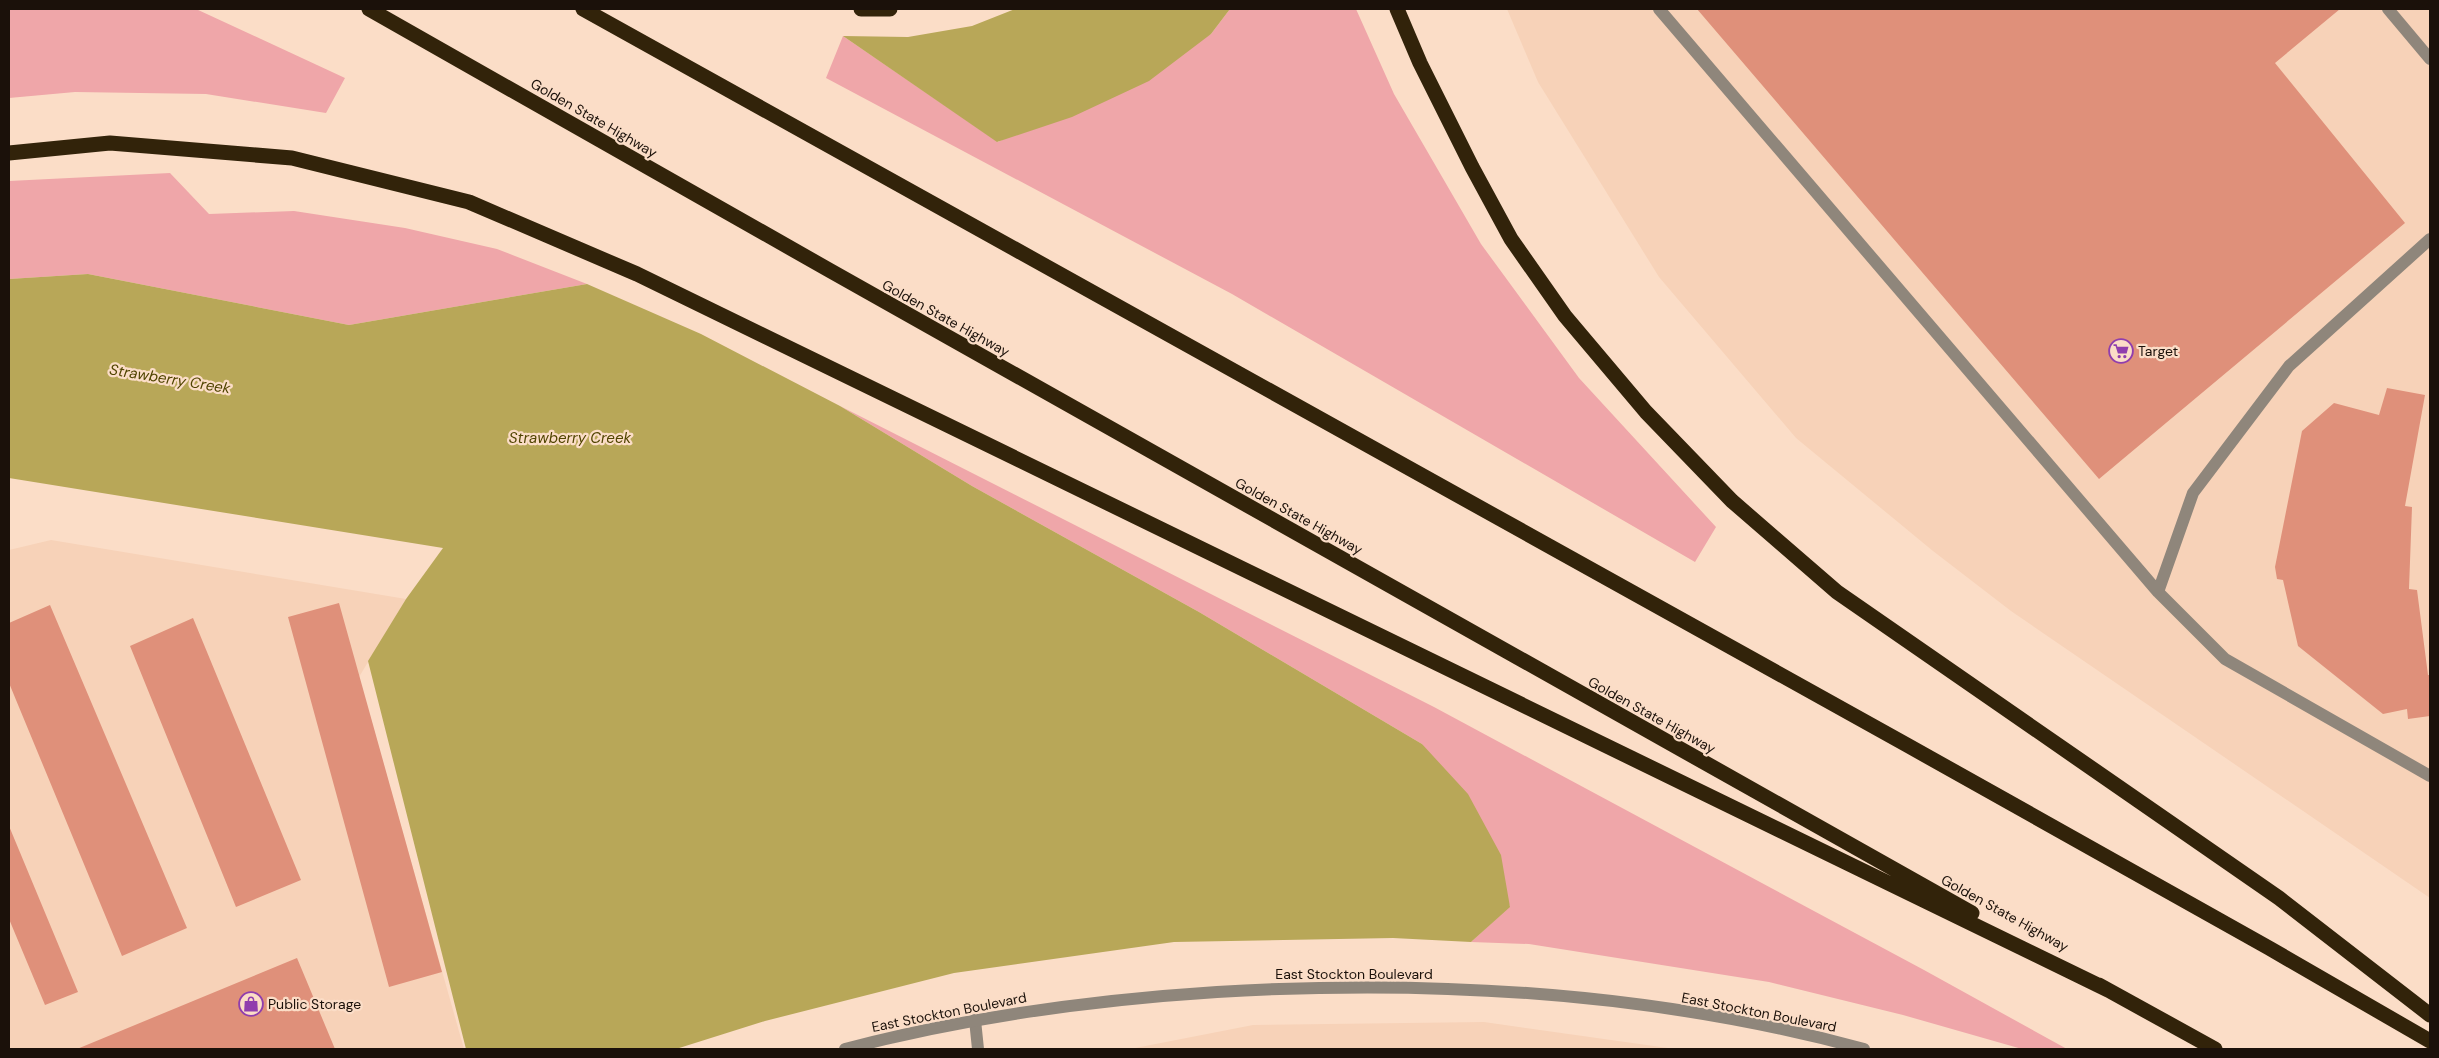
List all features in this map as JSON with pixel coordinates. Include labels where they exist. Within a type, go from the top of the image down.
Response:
[{"type":"highway","name":"Golden State Highway","points":[[369,9],[855,285],[2215,1049]]},
{"type":"highway","points":[[583,9],[1924,755],[2269,948],[2430,1041]]},
{"type":"highway","points":[[861,9],[890,9]]},
{"type":"highway","points":[[1397,9],[1424,72],[1511,238],[1565,316],[1646,412],[1732,501],[1837,592],[2279,898],[2430,1015]]},
{"type":"highway","points":[[9,153],[110,143],[292,158],[469,202],[637,274],[2108,990]]},
{"type":"street","points":[[1659,9],[2158,592],[2225,660],[2430,776]]},
{"type":"street","points":[[2388,9],[2430,59]]},
{"type":"street","points":[[2158,592],[2193,493],[2289,366],[2430,239]]},
{"type":"street","name":"East Stockton Boulevard","points":[[845,1049],[975,1020],[1057,1007],[1152,996],[1276,989],[1384,987],[1498,990],[1624,1003],[1722,1019],[1831,1040],[1864,1049]]},
{"type":"street","points":[[975,1020],[978,1049]]},
{"type":"shaded area","points":[[9,9],[196,9],[345,78],[326,113],[206,94],[75,92],[9,98]]},
{"type":"shaded area","points":[[1230,9],[1356,9],[1394,94],[1481,244],[1579,378],[1716,527],[1695,562],[1232,294],[826,78],[843,36],[998,142],[1211,34]]},
{"type":"shaded area","points":[[1507,9],[2430,9],[2430,898],[2011,611],[1933,551],[1796,438],[1659,277],[1538,82]]},
{"type":"shaded area","points":[[170,173],[209,214],[294,211],[405,228],[497,249],[587,284],[349,325],[88,274],[9,279],[9,181]]},
{"type":"shaded area","points":[[840,406],[1434,707],[1924,970],[2067,1049],[2022,1049],[1903,1015],[1769,982],[1529,944],[1471,942],[1510,906],[1422,744],[1199,612],[972,486]]},
{"type":"shaded area","points":[[51,540],[406,599],[359,677],[464,1049],[9,1049],[9,550]]},
{"type":"shaded area","points":[[1484,1022],[1675,1049],[1130,1049],[1253,1025]]},
{"type":"water","points":[[1015,9],[1230,9],[1211,34],[1149,81],[1072,117],[997,142],[843,36],[908,37],[972,26]]},
{"type":"water","name":"Strawberry Creek","points":[[88,274],[349,325],[587,284],[701,334],[840,406],[972,486],[1199,612],[1422,744],[1468,794],[1501,855],[1510,907],[1471,942],[1393,938],[1174,942],[954,973],[765,1021],[676,1049],[466,1049],[368,661],[406,599],[443,548],[9,478],[9,279]]},
{"type":"building","name":"Target","points":[[1697,9],[2340,9],[2275,63],[2405,223],[2099,479]]},
{"type":"building","points":[[2387,388],[2425,395],[2405,506],[2412,507],[2409,589],[2417,590],[2428,675],[2430,675],[2430,716],[2408,719],[2407,709],[2383,714],[2298,646],[2283,580],[2277,579],[2275,567],[2302,431],[2334,403],[2379,415]]},
{"type":"building","points":[[339,603],[442,972],[389,987],[288,617]]},
{"type":"building","points":[[50,605],[187,928],[122,956],[9,683],[9,623]]},
{"type":"building","points":[[193,618],[301,880],[236,907],[130,646]]},
{"type":"building","points":[[9,826],[78,992],[45,1005],[9,919]]},
{"type":"building","name":"Public Storage","points":[[297,958],[335,1049],[77,1049]]},
{"type":"place","name":"Target","points":[[2121,351]]},
{"type":"place","name":"Public Storage","points":[[251,1004]]}]
